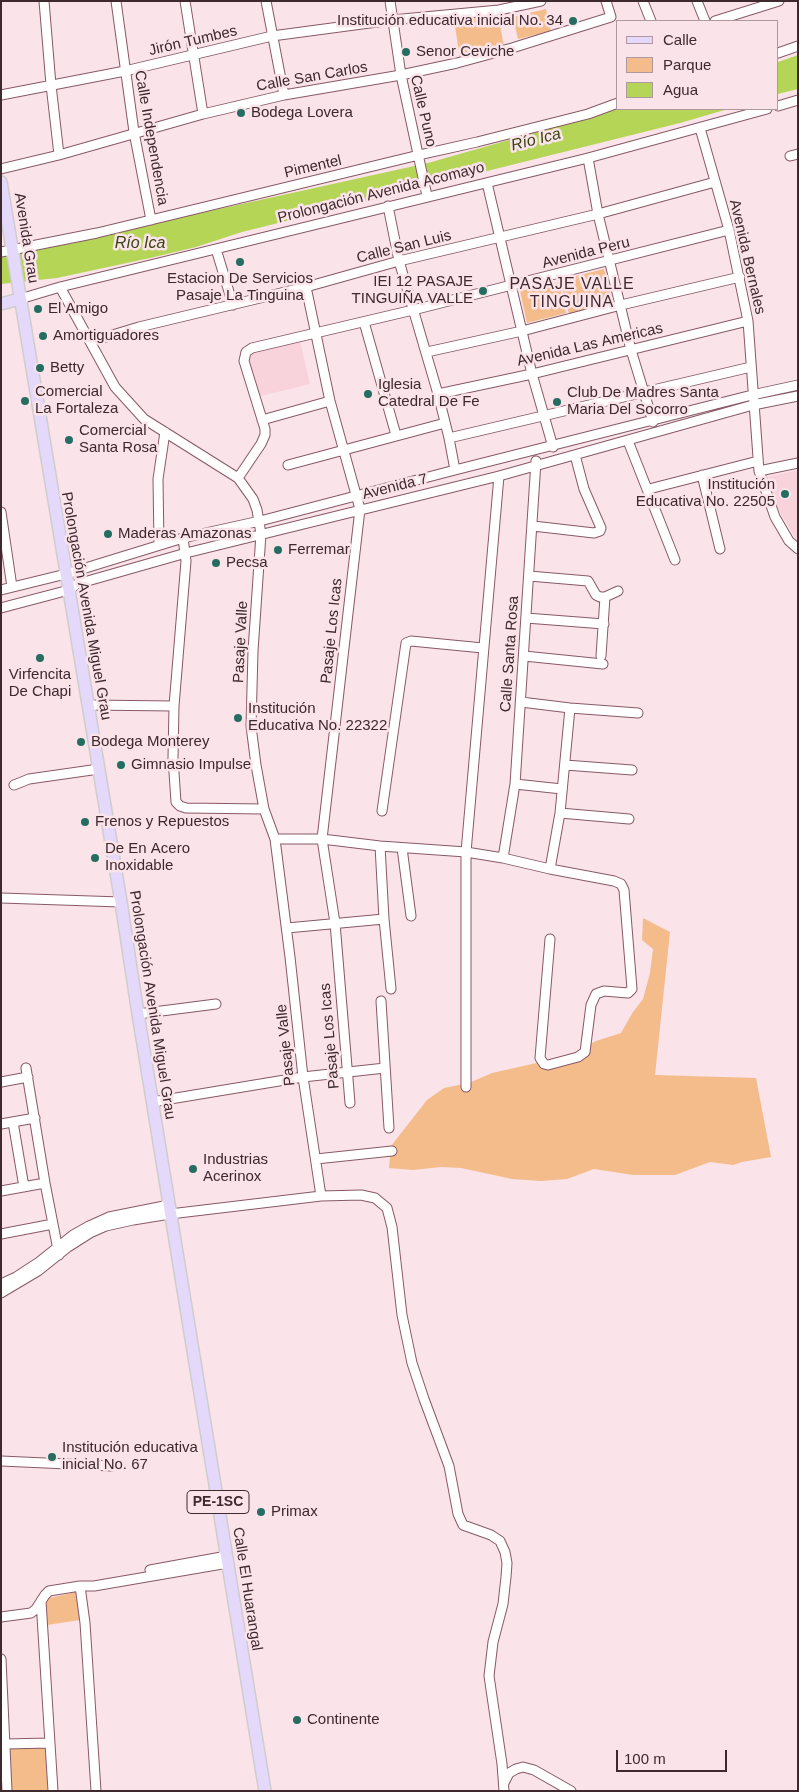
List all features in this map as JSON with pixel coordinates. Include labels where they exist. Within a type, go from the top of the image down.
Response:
[{"type":"main road","name":"Avenida Grau","points":[[1,182],[9,252],[20,293]]},
{"type":"main road","name":"Prolongación Avenida Acomayo","points":[[1,304],[20,293]]},
{"type":"main road","name":"Prolongación Avenida Miguel Grau","points":[[20,293],[170,1210]]},
{"type":"main road","name":"Calle El Huarangal","points":[[170,1210],[265,1791]]},
{"type":"street","points":[[44,1],[59,155]]},
{"type":"street","name":"Calle Independencia","points":[[116,1],[134,132],[151,220]]},
{"type":"street","points":[[185,1],[202,114]]},
{"type":"street","points":[[266,1],[284,95]]},
{"type":"street","name":"Calle Puno","points":[[390,1],[401,75],[427,193]]},
{"type":"street","name":"Jirón Tumbes","points":[[1,95],[125,71],[272,36],[541,1]]},
{"type":"street","name":"Calle San Carlos","points":[[1,169],[59,155],[202,114],[284,95],[401,75],[457,63],[512,48],[611,17],[606,1]]},
{"type":"street","points":[[643,1],[651,20]]},
{"type":"street","points":[[697,1],[704,20]]},
{"type":"street","points":[[718,20],[780,1]]},
{"type":"street","points":[[779,53],[798,46]]},
{"type":"street","points":[[779,106],[798,100]]},
{"type":"street","name":"Pimentel","points":[[9,252],[420,158],[588,114],[616,104]]},
{"type":"street","name":"Prolongación Avenida Acomayo","points":[[20,293],[60,287],[216,249],[388,206],[427,193],[487,183],[588,158],[763,110]]},
{"type":"street","name":"Avenida Bernales","points":[[700,128],[729,230],[748,321],[759,471],[776,517],[789,540],[798,550]]},
{"type":"street","points":[[588,158],[609,262],[631,350],[653,422]]},
{"type":"street","name":"Calle San Luis","points":[[99,339],[139,327],[306,287],[399,261],[598,214],[715,182]]},
{"type":"street","points":[[487,183],[510,286],[553,447]]},
{"type":"street","points":[[388,206],[399,261],[427,352],[450,438],[455,470]]},
{"type":"street","name":"Avenida Peru","points":[[262,420],[244,361],[246,352],[252,348],[609,262],[729,230]]},
{"type":"street","points":[[216,249],[233,305]]},
{"type":"street","points":[[427,352],[522,331],[620,305],[740,277]]},
{"type":"street","name":"Pasaje Valle","points":[[60,287],[115,387],[144,419],[238,478],[253,499],[260,521],[261,534],[253,651],[251,726],[264,809],[275,839],[287,928],[303,1077],[321,1196]]},
{"type":"street","name":"Pasaje Los Icas","points":[[306,287],[330,401],[360,509],[322,839],[335,923],[350,1103]]},
{"type":"street","name":"Avenida Las Americas","points":[[438,394],[532,374],[748,321]]},
{"type":"street","points":[[364,322],[396,435]]},
{"type":"street","points":[[450,438],[751,368]]},
{"type":"street","name":"Avenida 7","points":[[1,608],[69,590],[77,584],[186,553],[499,476],[628,441],[798,385]]},
{"type":"street","name":"Avenida 7","points":[[1,590],[66,574],[183,538],[260,521],[455,470],[753,400],[798,396]]},
{"type":"street","points":[[238,478],[263,440],[265,429],[262,420],[330,401]]},
{"type":"street","points":[[288,465],[445,423]]},
{"type":"street","points":[[159,546],[158,479],[165,432]]},
{"type":"street","points":[[628,441],[649,489],[675,560]]},
{"type":"street","name":"Calle Santa Rosa","points":[[503,858],[515,784],[533,526],[536,451]]},
{"type":"street","points":[[533,526],[594,533],[600,531],[601,528],[584,489],[575,455]]},
{"type":"street","points":[[649,489],[758,461]]},
{"type":"street","points":[[759,471],[798,463]]},
{"type":"street","points":[[702,475],[720,549]]},
{"type":"street","points":[[466,1087],[466,852],[499,476]]},
{"type":"street","points":[[1,512],[12,587]]},
{"type":"street","points":[[183,538],[186,553],[174,706],[173,758],[178,804],[186,808],[264,809]]},
{"type":"street","points":[[529,576],[588,581],[596,595],[605,597],[618,591]]},
{"type":"street","points":[[524,656],[602,660],[605,597]]},
{"type":"street","points":[[526,618],[604,624]]},
{"type":"street","points":[[382,811],[406,643],[411,640],[483,648]]},
{"type":"street","points":[[521,702],[638,713]]},
{"type":"street","points":[[88,705],[174,706]]},
{"type":"street","points":[[550,869],[560,813],[570,708]]},
{"type":"street","points":[[565,765],[632,770]]},
{"type":"street","points":[[14,785],[30,779],[99,769]]},
{"type":"street","points":[[515,784],[562,789]]},
{"type":"street","points":[[560,813],[629,819]]},
{"type":"street","points":[[275,839],[322,839],[402,848],[466,852],[503,858],[621,884],[624,890],[632,989],[628,993],[604,990],[596,994],[591,1005],[585,1052],[578,1057],[548,1065],[544,1064],[540,1058],[550,939]]},
{"type":"street","points":[[380,846],[384,919],[391,989]]},
{"type":"street","points":[[402,848],[411,916]]},
{"type":"street","points":[[1,898],[121,902]]},
{"type":"street","points":[[287,928],[384,919]]},
{"type":"street","points":[[381,1001],[389,1128]]},
{"type":"street","points":[[138,1014],[216,1004]]},
{"type":"street","points":[[152,1102],[303,1077],[384,1068]]},
{"type":"street","points":[[1,1082],[27,1073],[58,1251]]},
{"type":"street","points":[[1,1124],[34,1118]]},
{"type":"street","points":[[13,1122],[24,1187]]},
{"type":"street","points":[[316,1159],[392,1151]]},
{"type":"street","points":[[1,1191],[45,1183]]},
{"type":"street","points":[[1,1284],[16,1278],[90,1233],[106,1226],[170,1210],[361,1194],[375,1198],[387,1208],[392,1226],[402,1315],[412,1363],[449,1466],[458,1514],[463,1525],[500,1541],[505,1552],[507,1563],[504,1595],[493,1642],[489,1676],[502,1764],[503,1788]]},
{"type":"street","points":[[1,1234],[53,1224]]},
{"type":"street","points":[[1,1293],[38,1271],[58,1251]]},
{"type":"street","points":[[1,1461],[112,1466]]},
{"type":"street","points":[[1,1617],[31,1613],[36,1610],[49,1591],[84,1585],[94,1580],[227,1560]]},
{"type":"street","points":[[84,1585],[96,1791]]},
{"type":"street","points":[[41,1601],[52,1791]]},
{"type":"street","points":[[1,1660],[8,1791]]},
{"type":"street","points":[[5,1744],[49,1743]]},
{"type":"street","points":[[503,1788],[509,1773],[523,1767],[534,1770],[571,1791]]},
{"type":"shaded area","points":[[300,341],[310,384],[257,397],[247,354]]},
{"type":"shaded area","name":"Institución Educativa No. 22505","points":[[798,470],[798,539],[796,539],[779,511],[767,477]]},
{"type":"green space","points":[[546,9],[551,31],[518,39],[513,17]]},
{"type":"green space","points":[[498,15],[504,46],[460,60],[454,19]]},
{"type":"green space","points":[[604,269],[613,303],[569,314],[560,280]]},
{"type":"green space","points":[[559,282],[566,313],[527,323],[520,291]]},
{"type":"green space","points":[[643,918],[670,932],[655,1075],[756,1078],[771,1157],[733,1165],[710,1162],[675,1175],[633,1175],[594,1169],[567,1179],[541,1181],[512,1179],[461,1168],[441,1167],[413,1170],[389,1168],[391,1146],[427,1100],[444,1088],[469,1083],[492,1073],[568,1056],[596,1041],[621,1033],[643,999],[650,973],[653,949],[642,940]]},
{"type":"green space","points":[[76,1592],[80,1620],[47,1625],[45,1599]]},
{"type":"green space","points":[[45,1745],[48,1791],[11,1791],[8,1748]]},
{"type":"water","points":[[798,55],[798,89],[779,94],[779,62]]},
{"type":"water","name":"Río Ica","points":[[616,110],[725,110],[680,123],[242,232],[196,247],[57,278],[1,284],[1,257],[428,163]]},
{"type":"place","name":"Institución educativa inicial No. 34","points":[[573,21]]},
{"type":"place","name":"Senor Ceviche","points":[[406,52]]},
{"type":"place","name":"Bodega Lovera","points":[[241,113]]},
{"type":"place","name":"Estacion De Servicios Pasaje La Tinguina","points":[[240,262]]},
{"type":"place","name":"IEI 12 PASAJE TINGUIÑA VALLE","points":[[483,291]]},
{"type":"place","name":"El Amigo","points":[[38,309]]},
{"type":"place","name":"Amortiguadores","points":[[43,336]]},
{"type":"place","name":"Betty","points":[[40,368]]},
{"type":"place","name":"Iglesia Catedral De Fe","points":[[368,394]]},
{"type":"place","name":"Comercial La Fortaleza","points":[[25,401]]},
{"type":"place","name":"Club De Madres Santa Maria Del Socorro","points":[[557,402]]},
{"type":"place","name":"Comercial Santa Rosa","points":[[69,440]]},
{"type":"place","name":"Institución Educativa No. 22505","points":[[785,494]]},
{"type":"place","name":"Maderas Amazonas","points":[[108,534]]},
{"type":"place","name":"Ferremar","points":[[278,550]]},
{"type":"place","name":"Pecsa","points":[[216,563]]},
{"type":"place","name":"Virfencita De Chapi","points":[[40,658]]},
{"type":"place","name":"Institución Educativa No. 22322","points":[[238,718]]},
{"type":"place","name":"Bodega Monterey","points":[[81,742]]},
{"type":"place","name":"Gimnasio Impulse","points":[[121,765]]},
{"type":"place","name":"Frenos y Repuestos","points":[[85,822]]},
{"type":"place","name":"De En Acero Inoxidable","points":[[95,858]]},
{"type":"place","name":"Industrias Acerinox","points":[[193,1169]]},
{"type":"place","name":"Institución educativa inicial No. 67","points":[[52,1457]]},
{"type":"place","name":"Primax","points":[[261,1512]]},
{"type":"place","name":"Continente","points":[[297,1720]]},
{"type":"district","name":"PASAJE VALLE TINGUINA","points":[[572,294]]}]
